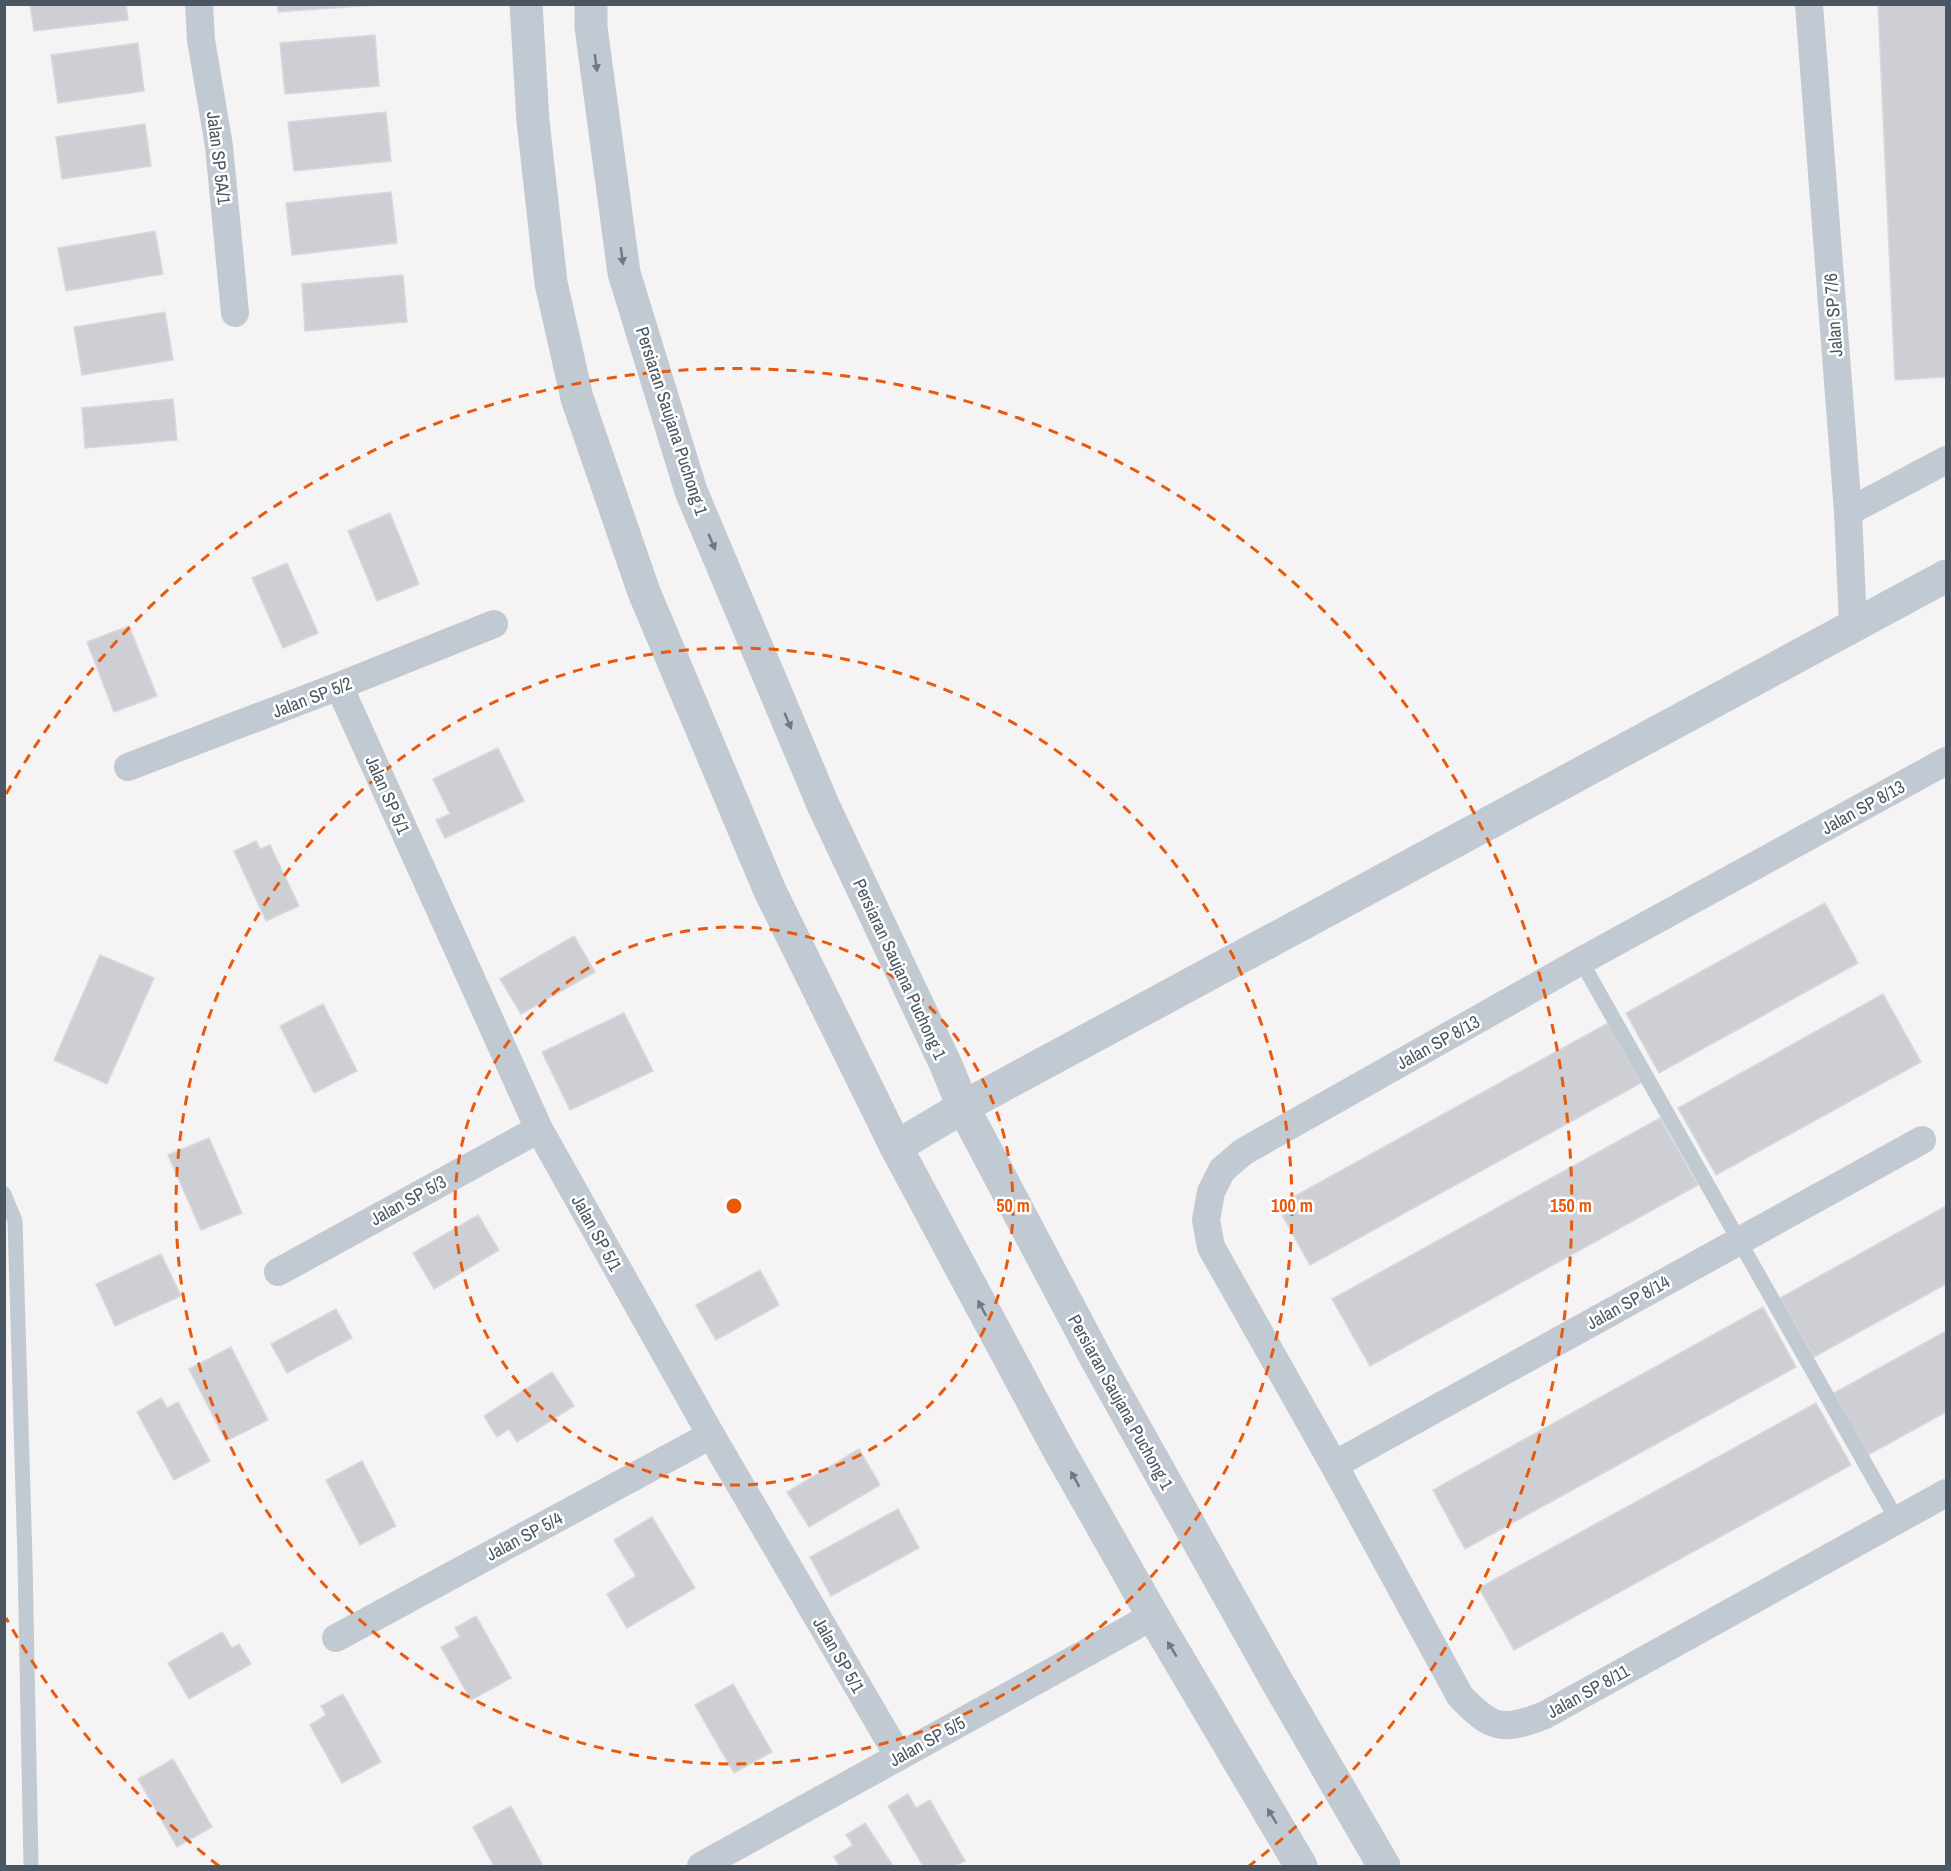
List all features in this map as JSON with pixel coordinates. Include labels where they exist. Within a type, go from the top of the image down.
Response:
[{"type":"street","name":"Jalan SP 5A/1","points":[[199,4],[201,40],[219,147],[235,313]]},
{"type":"street","points":[[526,4],[533,121],[551,283],[577,398],[644,592],[770,891],[897,1147],[1056,1445],[1153,1616],[1301,1866]]},
{"type":"street","name":"Persiaran Saujana Puchong 1","points":[[591,4],[591,27],[624,273],[691,491],[824,807],[946,1065],[963,1107],[1103,1372],[1384,1866]]},
{"type":"street","name":"Jalan SP 7/6","points":[[1809,4],[1848,512],[1853,625]]},
{"type":"street","points":[[1848,512],[1947,460]]},
{"type":"street","points":[[897,1147],[963,1107],[1947,576]]},
{"type":"street","name":"Jalan SP 5/2","points":[[128,767],[494,624]]},
{"type":"street","name":"Jalan SP 5/1","points":[[339,686],[539,1128],[711,1435],[898,1757]]},
{"type":"street","name":"Jalan SP 8/13","points":[[1334,1465],[1211,1247],[1206,1220],[1211,1192],[1222,1170],[1243,1152],[1581,961],[1947,761]]},
{"type":"street","name":"Jalan SP 5/3","points":[[278,1272],[539,1128]]},
{"type":"street","name":"Jalan SP 8/14","points":[[1334,1465],[1922,1140]]},
{"type":"street","name":"Jalan SP 5/4","points":[[336,1638],[711,1435]]},
{"type":"street","name":"Jalan SP 8/11","points":[[1334,1465],[1460,1696],[1477,1714],[1497,1726],[1522,1725],[1545,1715],[1947,1492]]},
{"type":"street","name":"Jalan SP 5/5","points":[[701,1866],[1153,1616]]},
{"type":"lane","points":[[1581,961],[1897,1520]]},
{"type":"lane","points":[[4,1194],[15,1221],[26,1571],[31,1866]]},
{"type":"building","points":[[30,4],[126,4],[128,20],[34,31]]},
{"type":"building","points":[[278,4],[374,4],[374,5],[278,12]]},
{"type":"building","points":[[1878,4],[1946,4],[1946,377],[1895,380]]},
{"type":"building","points":[[375,35],[379,86],[285,94],[280,43]]},
{"type":"building","points":[[138,43],[144,91],[58,103],[51,55]]},
{"type":"building","points":[[386,112],[391,161],[294,171],[288,122]]},
{"type":"building","points":[[145,124],[151,166],[62,179],[56,137]]},
{"type":"building","points":[[391,192],[397,243],[292,255],[286,203]]},
{"type":"building","points":[[155,231],[163,274],[66,291],[58,248]]},
{"type":"building","points":[[403,275],[407,322],[305,331],[302,284]]},
{"type":"building","points":[[165,312],[173,360],[82,375],[74,327]]},
{"type":"building","points":[[173,399],[177,440],[85,448],[82,408]]},
{"type":"building","points":[[390,513],[419,584],[377,601],[348,531]]},
{"type":"building","points":[[287,563],[318,633],[283,648],[252,578]]},
{"type":"building","points":[[129,626],[157,696],[114,712],[87,642]]},
{"type":"building","points":[[498,748],[524,801],[445,838],[436,820],[450,814],[433,779]]},
{"type":"building","points":[[256,841],[260,849],[270,845],[299,906],[266,921],[234,851]]},
{"type":"building","points":[[1825,903],[1858,963],[1659,1073],[1626,1013]]},
{"type":"building","points":[[574,936],[595,972],[521,1014],[500,979]]},
{"type":"building","points":[[100,955],[154,978],[107,1084],[54,1060]]},
{"type":"building","points":[[1883,994],[1921,1062],[1716,1175],[1678,1108]]},
{"type":"building","points":[[323,1004],[357,1071],[314,1093],[280,1026]]},
{"type":"building","points":[[624,1013],[653,1071],[570,1110],[542,1052]]},
{"type":"building","points":[[1608,1023],[1641,1083],[1310,1265],[1277,1206]]},
{"type":"building","points":[[1660,1118],[1698,1185],[1370,1366],[1332,1299]]},
{"type":"building","points":[[209,1138],[242,1213],[201,1230],[168,1155]]},
{"type":"building","points":[[1946,1206],[1946,1284],[1814,1357],[1780,1298]]},
{"type":"building","points":[[478,1215],[499,1250],[434,1289],[413,1253]]},
{"type":"building","points":[[161,1254],[181,1296],[115,1326],[96,1284]]},
{"type":"building","points":[[760,1270],[779,1305],[716,1340],[696,1305]]},
{"type":"building","points":[[1763,1307],[1796,1367],[1465,1549],[1433,1490]]},
{"type":"building","points":[[336,1309],[352,1338],[287,1373],[271,1344]]},
{"type":"building","points":[[1946,1331],[1946,1412],[1868,1455],[1834,1393]]},
{"type":"building","points":[[231,1347],[268,1420],[226,1441],[189,1369]]},
{"type":"building","points":[[552,1372],[574,1406],[517,1442],[509,1429],[497,1437],[484,1416]]},
{"type":"building","points":[[161,1398],[167,1408],[178,1402],[210,1461],[174,1480],[137,1412]]},
{"type":"building","points":[[1816,1403],[1851,1465],[1514,1650],[1479,1588]]},
{"type":"building","points":[[859,1449],[880,1485],[809,1527],[787,1492]]},
{"type":"building","points":[[362,1461],[396,1526],[360,1545],[326,1480]]},
{"type":"building","points":[[898,1509],[919,1548],[831,1596],[810,1557]]},
{"type":"building","points":[[652,1517],[695,1588],[627,1628],[607,1594],[636,1576],[614,1540]]},
{"type":"building","points":[[476,1616],[511,1678],[471,1700],[441,1647],[460,1637],[455,1628]]},
{"type":"building","points":[[222,1632],[232,1648],[239,1644],[251,1664],[189,1699],[168,1663]]},
{"type":"building","points":[[733,1684],[772,1752],[734,1773],[695,1705]]},
{"type":"building","points":[[343,1694],[381,1762],[342,1783],[310,1725],[326,1715],[321,1706]]},
{"type":"building","points":[[173,1759],[212,1827],[177,1847],[138,1779]]},
{"type":"building","points":[[908,1794],[916,1808],[930,1800],[965,1861],[955,1866],[923,1866],[888,1806]]},
{"type":"building","points":[[511,1806],[543,1866],[494,1866],[473,1827]]},
{"type":"building","points":[[865,1823],[893,1866],[840,1866],[834,1857],[853,1845],[846,1835]]}]
